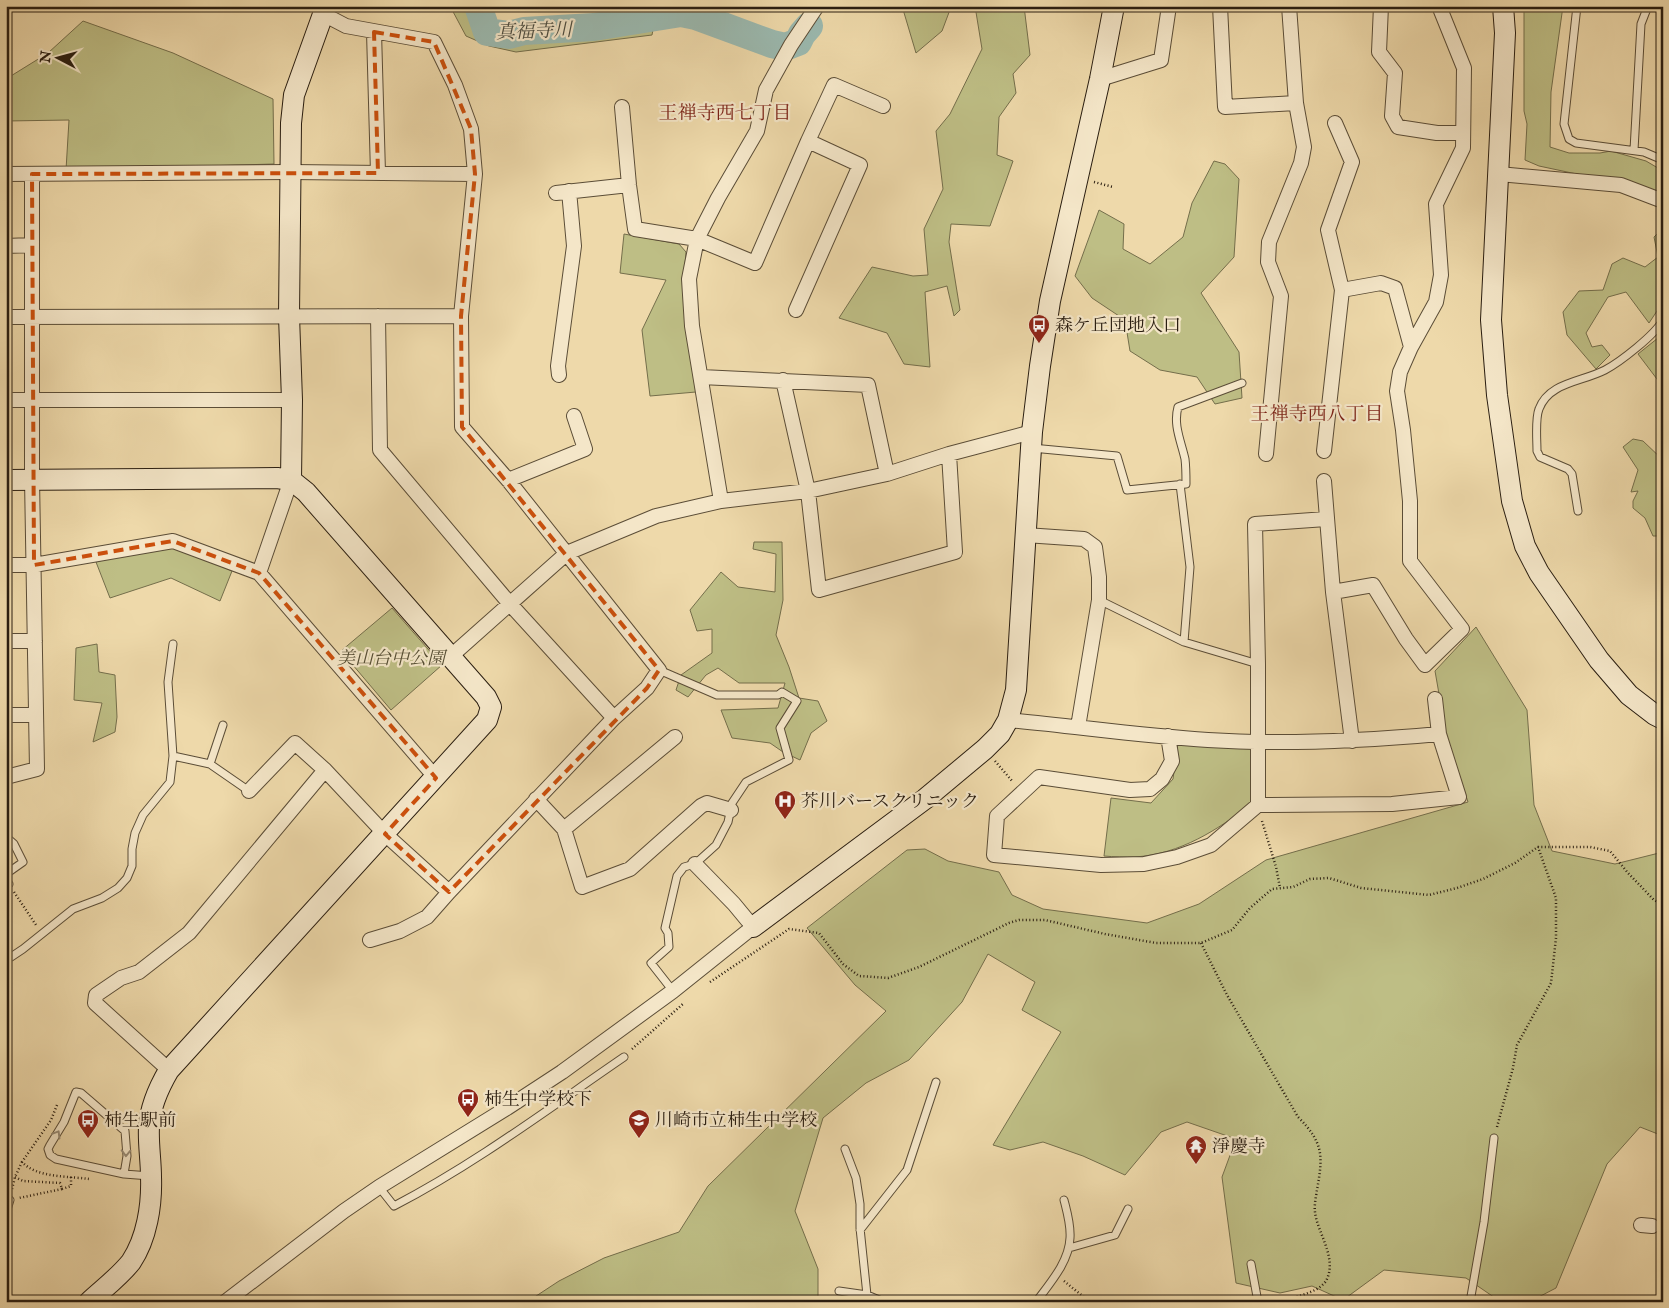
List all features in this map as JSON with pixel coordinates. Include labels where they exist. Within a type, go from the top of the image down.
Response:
[{"type":"street","points":[[721,501],[692,326],[689,279],[697,239],[757,130],[766,90],[791,45],[817,6]]},
{"type":"street","points":[[225,1302],[344,1211],[562,1072],[673,991],[753,927],[925,799],[985,749],[1000,734],[1008,720],[1016,690],[1032,440],[1040,366],[1050,301],[1100,79],[1114,6]]},
{"type":"street","points":[[1100,79],[1161,60],[1169,6]]},
{"type":"street","points":[[1220,6],[1224,107],[1296,103]]},
{"type":"street","points":[[1266,454],[1281,296],[1268,262],[1269,242],[1301,163],[1304,147],[1296,103],[1289,6]]},
{"type":"street","points":[[1381,6],[1379,52],[1395,73],[1392,116],[1398,127],[1437,133],[1463,133]]},
{"type":"street","points":[[1333,592],[1373,585],[1406,639],[1425,665],[1462,629],[1410,561],[1410,501],[1397,391],[1400,372],[1411,347],[1436,302],[1441,275],[1436,204],[1462,148],[1464,68],[1439,6]]},
{"type":"street","points":[[1503,6],[1505,34],[1491,320],[1497,395],[1512,501],[1525,546],[1539,573],[1599,660],[1628,695],[1663,719]]},
{"type":"street","points":[[259,574],[290,480],[292,400],[289,316],[291,123],[294,96],[324,10],[346,26],[434,42],[455,85],[471,129],[474,174],[461,316],[462,428],[508,480],[659,670],[647,688],[614,718],[536,799],[427,917],[400,931],[370,940]]},
{"type":"street","points":[[374,32],[378,173]]},
{"type":"street","points":[[622,108],[635,229],[697,239],[755,263],[834,85],[883,106]]},
{"type":"street","points":[[1324,450],[1342,290],[1328,230],[1352,162],[1335,123]]},
{"type":"street","points":[[796,310],[860,165],[808,140]]},
{"type":"street","points":[[6,174],[291,172],[474,174]]},
{"type":"street","points":[[6,777],[37,769],[32,480],[32,174]]},
{"type":"street","points":[[1499,174],[1621,185],[1663,201]]},
{"type":"street","points":[[559,375],[558,366],[574,246],[563,192],[629,185]]},
{"type":"street","points":[[6,246],[32,245]]},
{"type":"street","points":[[1342,290],[1381,283],[1395,288],[1411,347]]},
{"type":"street","points":[[378,316],[380,450],[510,604],[614,718]]},
{"type":"street","points":[[6,317],[461,316]]},
{"type":"street","points":[[701,377],[868,385],[887,474]]},
{"type":"street","points":[[783,380],[808,491],[819,590],[955,552],[950,454]]},
{"type":"street","points":[[6,400],[292,400]]},
{"type":"street","points":[[508,480],[585,449],[574,416]]},
{"type":"street","points":[[450,657],[567,553],[656,516],[721,501],[808,491],[887,474],[950,454],[1032,440]]},
{"type":"street","points":[[6,480],[277,478],[290,480],[306,492],[486,697],[491,707],[487,720],[436,778],[170,1070],[162,1082],[152,1109],[149,1128],[151,1191],[147,1224],[131,1261],[90,1302]]},
{"type":"street","points":[[1324,481],[1333,592],[1352,741]]},
{"type":"street","points":[[1258,805],[1258,664],[1255,524],[1326,519]]},
{"type":"street","points":[[1026,535],[1084,539],[1095,547],[1099,577],[1099,600],[1078,727]]},
{"type":"street","points":[[6,565],[34,565],[173,541],[259,574],[436,778]]},
{"type":"street","points":[[6,641],[35,640]]},
{"type":"street","points":[[1168,736],[1172,762],[1162,778],[1150,788],[1130,790],[1039,777],[997,816],[994,855],[1101,865],[1144,864],[1176,857],[1211,845],[1258,805],[1392,804],[1458,797],[1440,734],[1436,698]]},
{"type":"street","points":[[6,715],[36,715]]},
{"type":"street","points":[[1008,720],[1208,740],[1258,742],[1352,741],[1440,734]]},
{"type":"street","points":[[564,829],[675,737]]},
{"type":"street","points":[[249,791],[295,744],[325,770],[385,834],[449,892]]},
{"type":"street","points":[[170,1070],[95,1003],[96,994],[121,978],[139,972],[189,933],[325,770]]},
{"type":"street","points":[[536,799],[564,829],[582,887],[630,869],[701,806],[707,803],[731,810]]},
{"type":"street","points":[[695,864],[734,904],[753,927]]},
{"type":"lane","points":[[1577,6],[1564,124],[1568,139],[1576,143],[1644,152],[1663,160]]},
{"type":"lane","points":[[1634,150],[1641,24],[1648,6]]},
{"type":"lane","points":[[1578,511],[1572,474],[1568,469],[1540,457],[1537,451],[1538,411],[1552,390],[1605,370],[1651,336],[1663,320]]},
{"type":"lane","points":[[1032,440],[1117,456],[1127,490],[1186,484],[1185,461],[1176,425],[1178,407],[1242,383]]},
{"type":"lane","points":[[1180,484],[1190,567],[1184,642]]},
{"type":"lane","points":[[1099,600],[1184,642],[1258,664]]},
{"type":"lane","points":[[6,958],[17,953],[73,909],[102,898],[118,888],[127,878],[132,866],[134,833],[143,815],[170,782],[173,756],[168,682],[173,644]]},
{"type":"lane","points":[[659,670],[717,695],[778,695],[782,692],[797,701],[780,728],[789,760],[746,782],[732,803],[728,822],[716,845],[695,864],[684,867],[677,876],[665,928],[668,932],[669,947],[651,963],[673,991]]},
{"type":"lane","points":[[210,764],[224,725]]},
{"type":"lane","points":[[173,756],[210,764],[249,791]]},
{"type":"lane","points":[[6,837],[14,844],[23,862],[6,874]]},
{"type":"lane","points":[[379,1187],[394,1206],[436,1184],[492,1149],[624,1057]]},
{"type":"lane","points":[[860,1230],[907,1170],[936,1082]]},
{"type":"lane","points":[[124,1174],[126,1156],[124,1131],[81,1093],[76,1092],[64,1122],[48,1149],[50,1155],[56,1159],[124,1174],[151,1176]]},
{"type":"lane","points":[[1470,1302],[1484,1222],[1494,1138]]},
{"type":"lane","points":[[845,1148],[856,1178],[860,1204],[860,1230],[867,1295]]},
{"type":"lane","points":[[6,1213],[10,1200]]},
{"type":"lane","points":[[1036,1302],[1056,1276],[1069,1248],[1071,1236],[1064,1200]]},
{"type":"lane","points":[[1069,1248],[1115,1235],[1128,1209]]},
{"type":"lane","points":[[1251,1264],[1258,1302]]},
{"type":"lane","points":[[839,1291],[867,1295],[884,1302]]},
{"type":"path","points":[[995,761],[1022,792]]},
{"type":"path","points":[[1264,829],[1276,867],[1280,888]]},
{"type":"path","points":[[1494,1138],[1504,1104],[1517,1045],[1551,983],[1556,938],[1556,898],[1538,847]]},
{"type":"path","points":[[706,984],[789,929],[819,933],[843,964],[859,976],[888,978],[919,967],[1009,922],[1045,920],[1156,943],[1201,943],[1232,930],[1250,908],[1272,889],[1293,887],[1310,879],[1329,878],[1361,888],[1429,894],[1457,888],[1483,879],[1515,863],[1538,847],[1590,847],[1610,851],[1654,900],[1663,905]]},
{"type":"path","points":[[7,882],[42,934]]},
{"type":"path","points":[[1201,943],[1227,995],[1298,1118],[1310,1128],[1321,1153],[1322,1164],[1315,1212],[1328,1248],[1328,1278],[1313,1291],[1276,1302]]},
{"type":"path","points":[[624,1057],[684,1002]]},
{"type":"path","points":[[14,1181],[22,1162]]},
{"type":"path","points":[[10,1200],[71,1186],[71,1176]]},
{"type":"path","points":[[15,1177],[23,1181],[60,1183],[62,1189]]},
{"type":"path","points":[[1056,1276],[1090,1302]]},
{"type":"highlighted area","points":[[374,32],[434,42],[471,129],[475,174],[461,316],[462,427],[659,670],[647,688],[449,892],[385,834],[436,778],[259,573],[173,541],[34,565],[32,174],[378,173]]},
{"type":"green space","points":[[450,6],[471,6],[484,32],[497,37],[654,24],[652,35],[516,52],[489,46],[466,36]]},
{"type":"green space","points":[[902,6],[954,6],[951,7],[942,31],[916,53]]},
{"type":"green space","points":[[975,6],[1024,6],[1030,55],[1013,74],[1016,93],[999,117],[997,155],[1013,161],[990,226],[951,224],[949,242],[960,310],[954,316],[947,286],[925,292],[930,367],[904,364],[887,333],[839,318],[872,267],[913,276],[928,275],[924,229],[943,189],[936,131],[950,114],[982,49]]},
{"type":"green space","points":[[1524,6],[1563,6],[1551,92],[1550,147],[1569,153],[1611,151],[1646,161],[1663,171],[1663,199],[1605,180],[1539,166],[1525,160],[1527,124],[1524,111]]},
{"type":"green space","points":[[83,21],[173,53],[273,99],[274,164],[66,170],[69,120],[6,121],[6,79],[48,53]]},
{"type":"green space","points":[[1214,161],[1225,164],[1239,179],[1234,257],[1201,293],[1239,352],[1242,398],[1215,404],[1197,377],[1160,370],[1130,351],[1125,320],[1092,298],[1075,276],[1099,210],[1124,224],[1123,249],[1150,264],[1183,237],[1192,203]]},
{"type":"green space","points":[[1663,228],[1663,302],[1649,323],[1626,292],[1608,297],[1586,333],[1592,347],[1602,345],[1610,355],[1596,369],[1567,335],[1563,312],[1579,291],[1603,290],[1612,264],[1623,258],[1645,267],[1658,257],[1654,237]]},
{"type":"green space","points":[[624,234],[679,244],[686,252],[684,278],[696,392],[650,396],[642,330],[666,280],[620,273]]},
{"type":"green space","points":[[1663,334],[1663,387],[1638,354]]},
{"type":"green space","points":[[1633,439],[1643,441],[1663,460],[1663,536],[1653,536],[1645,518],[1633,508],[1633,501],[1638,491],[1631,492],[1638,470],[1623,447]]},
{"type":"green space","points":[[166,542],[232,571],[220,601],[171,578],[110,598],[96,562]]},
{"type":"green space","points":[[754,542],[782,542],[783,600],[776,635],[799,698],[818,701],[827,721],[811,733],[800,760],[770,743],[732,738],[721,710],[778,708],[785,683],[739,683],[718,668],[706,675],[688,697],[676,690],[681,675],[712,653],[712,629],[697,631],[690,610],[721,572],[738,587],[775,592],[776,554],[753,549]]},
{"type":"green space","name":"美山台中公園","points":[[392,608],[442,665],[391,710],[341,651]]},
{"type":"green space","points":[[1476,627],[1527,710],[1534,805],[1552,851],[1615,864],[1663,852],[1663,1136],[1640,1127],[1607,1164],[1556,1288],[1529,1302],[1501,1302],[1466,1278],[1384,1270],[1343,1300],[1312,1286],[1280,1293],[1236,1283],[1222,1177],[1236,1139],[1187,1122],[1161,1132],[1125,1175],[1083,1156],[1043,1142],[1010,1150],[993,1145],[1061,1032],[1022,1010],[1035,982],[988,954],[962,1002],[909,1060],[866,1083],[823,1118],[795,1211],[818,1269],[818,1302],[527,1302],[559,1281],[604,1258],[679,1232],[708,1186],[886,1011],[855,985],[807,928],[907,850],[925,849],[948,861],[999,872],[1012,895],[1043,909],[1147,923],[1199,904],[1266,860],[1468,802],[1446,734],[1435,671]]},
{"type":"green space","points":[[97,644],[99,672],[115,675],[117,717],[115,732],[93,742],[102,703],[74,700],[76,648]]},
{"type":"green space","points":[[1178,741],[1249,747],[1252,751],[1253,803],[1212,831],[1183,846],[1152,855],[1135,857],[1104,856],[1111,798],[1151,803],[1173,779]]},
{"type":"waterway","name":"真福寺川","points":[[478,6],[487,32],[509,35],[524,31],[594,27],[681,13],[696,16],[785,47],[798,42],[809,26]]},
{"type":"place","name":"森ケ丘団地入口","points":[[1039,344]]},
{"type":"place","name":"芥川バースクリニック","points":[[785,820]]},
{"type":"place","name":"柿生中学校下","points":[[468,1118]]},
{"type":"place","name":"柿生駅前","points":[[88,1139]]},
{"type":"place","name":"川崎市立柿生中学校","points":[[639,1139]]},
{"type":"place","name":"淨慶寺","points":[[1196,1165]]},
{"type":"district","name":"王禅寺西七丁目","points":[[725,112]]},
{"type":"district","name":"王禅寺西八丁目","points":[[1317,413]]}]
